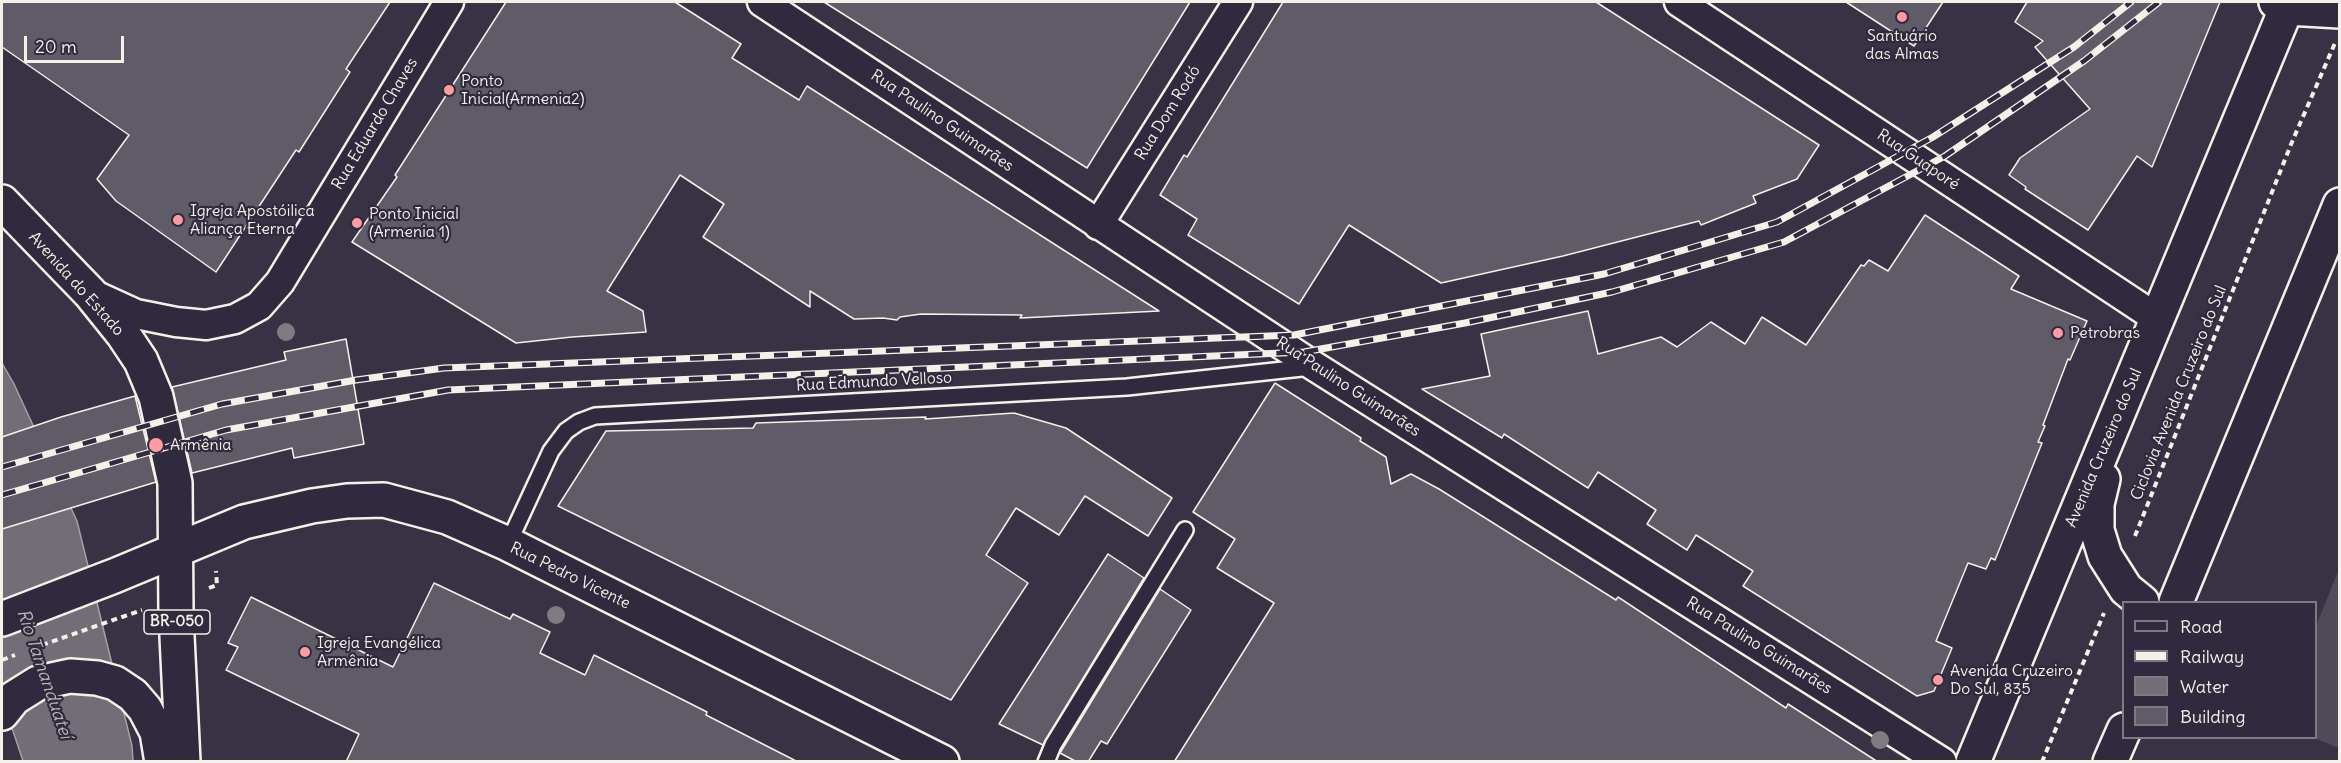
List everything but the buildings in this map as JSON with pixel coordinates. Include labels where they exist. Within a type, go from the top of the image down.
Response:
[{"type":"main road","name":"Avenida Cruzeiro do Sul","points":[[1973,762],[2158,319],[2284,4]]},
{"type":"main road","points":[[2284,4],[2340,11]]},
{"type":"main road","name":"Avenida do Estado","points":[[2,202],[90,293],[123,334],[141,361],[156,397],[175,483],[176,615],[183,762]]},
{"type":"main road","points":[[2177,601],[2340,205]]},
{"type":"main road","points":[[2103,450],[2103,478],[2097,504],[2097,531],[2105,556],[2118,579],[2140,601]]},
{"type":"main road","name":"Rua Pedro Vicente","points":[[2,619],[255,520],[312,506],[347,501],[384,500],[447,518],[508,544],[942,762]]},
{"type":"main road","points":[[2,713],[14,698],[38,683],[54,678],[84,676],[115,683],[133,695],[145,708],[160,747]]},
{"type":"main road","points":[[2110,762],[2122,735]]},
{"type":"street","name":"Rua Eduardo Chaves","points":[[90,293],[136,314],[206,325],[236,319],[259,306],[280,282],[449,2]]},
{"type":"street","name":"Rua Paulino Guimarães","points":[[762,2],[1314,366],[1942,762]]},
{"type":"street","name":"Rua Dom Rodó","points":[[1098,225],[1238,2]]},
{"type":"street","name":"Rua Guaporé","points":[[1679,2],[2158,319]]},
{"type":"lane","name":"Rua Edmundo Velloso","points":[[508,544],[551,452],[566,431],[579,422],[595,416],[1127,387],[1314,366]]},
{"type":"lane","points":[[1046,762],[1053,745],[1185,530]]},
{"type":"path","name":"Ciclovia Avenida Cruzeiro do Sul","points":[[2042,762],[2118,579],[2292,142],[2340,34]]},
{"type":"path","points":[[34,648],[111,621]]},
{"type":"path","points":[[2,660],[24,652]]},
{"type":"shaded area","points":[[2339,569],[2339,748],[2316,739],[2317,624]]},
{"type":"water","name":"Rio Tamanduateí","points":[[2,363],[14,384],[77,521],[132,746],[133,761],[23,761],[2,698]]},
{"type":"railway","points":[[2,467],[222,404],[356,380],[444,368],[1294,335],[1604,274],[1777,222],[1933,137],[2074,47],[2131,2]]},
{"type":"railway","points":[[2,495],[226,430],[448,390],[1304,352],[1465,323],[1612,292],[1784,242],[1945,156],[2084,61],[2159,2]]},
{"type":"place","name":"Santuário das Almas","points":[[1902,17]]},
{"type":"place","name":"Ponto Inicial(Armenia2)","points":[[449,90]]},
{"type":"place","name":"Igreja Apostóilica Aliança Eterna","points":[[178,220]]},
{"type":"place","name":"Ponto Inicial (Armenia 1)","points":[[357,223]]},
{"type":"place","name":"Petrobras","points":[[2058,333]]},
{"type":"place","name":"Armênia","points":[[156,445]]},
{"type":"place","name":"Igreja Evangélica Armênia","points":[[305,652]]},
{"type":"place","name":"Avenida Cruzeiro Do Sul, 835","points":[[1938,680]]}]
